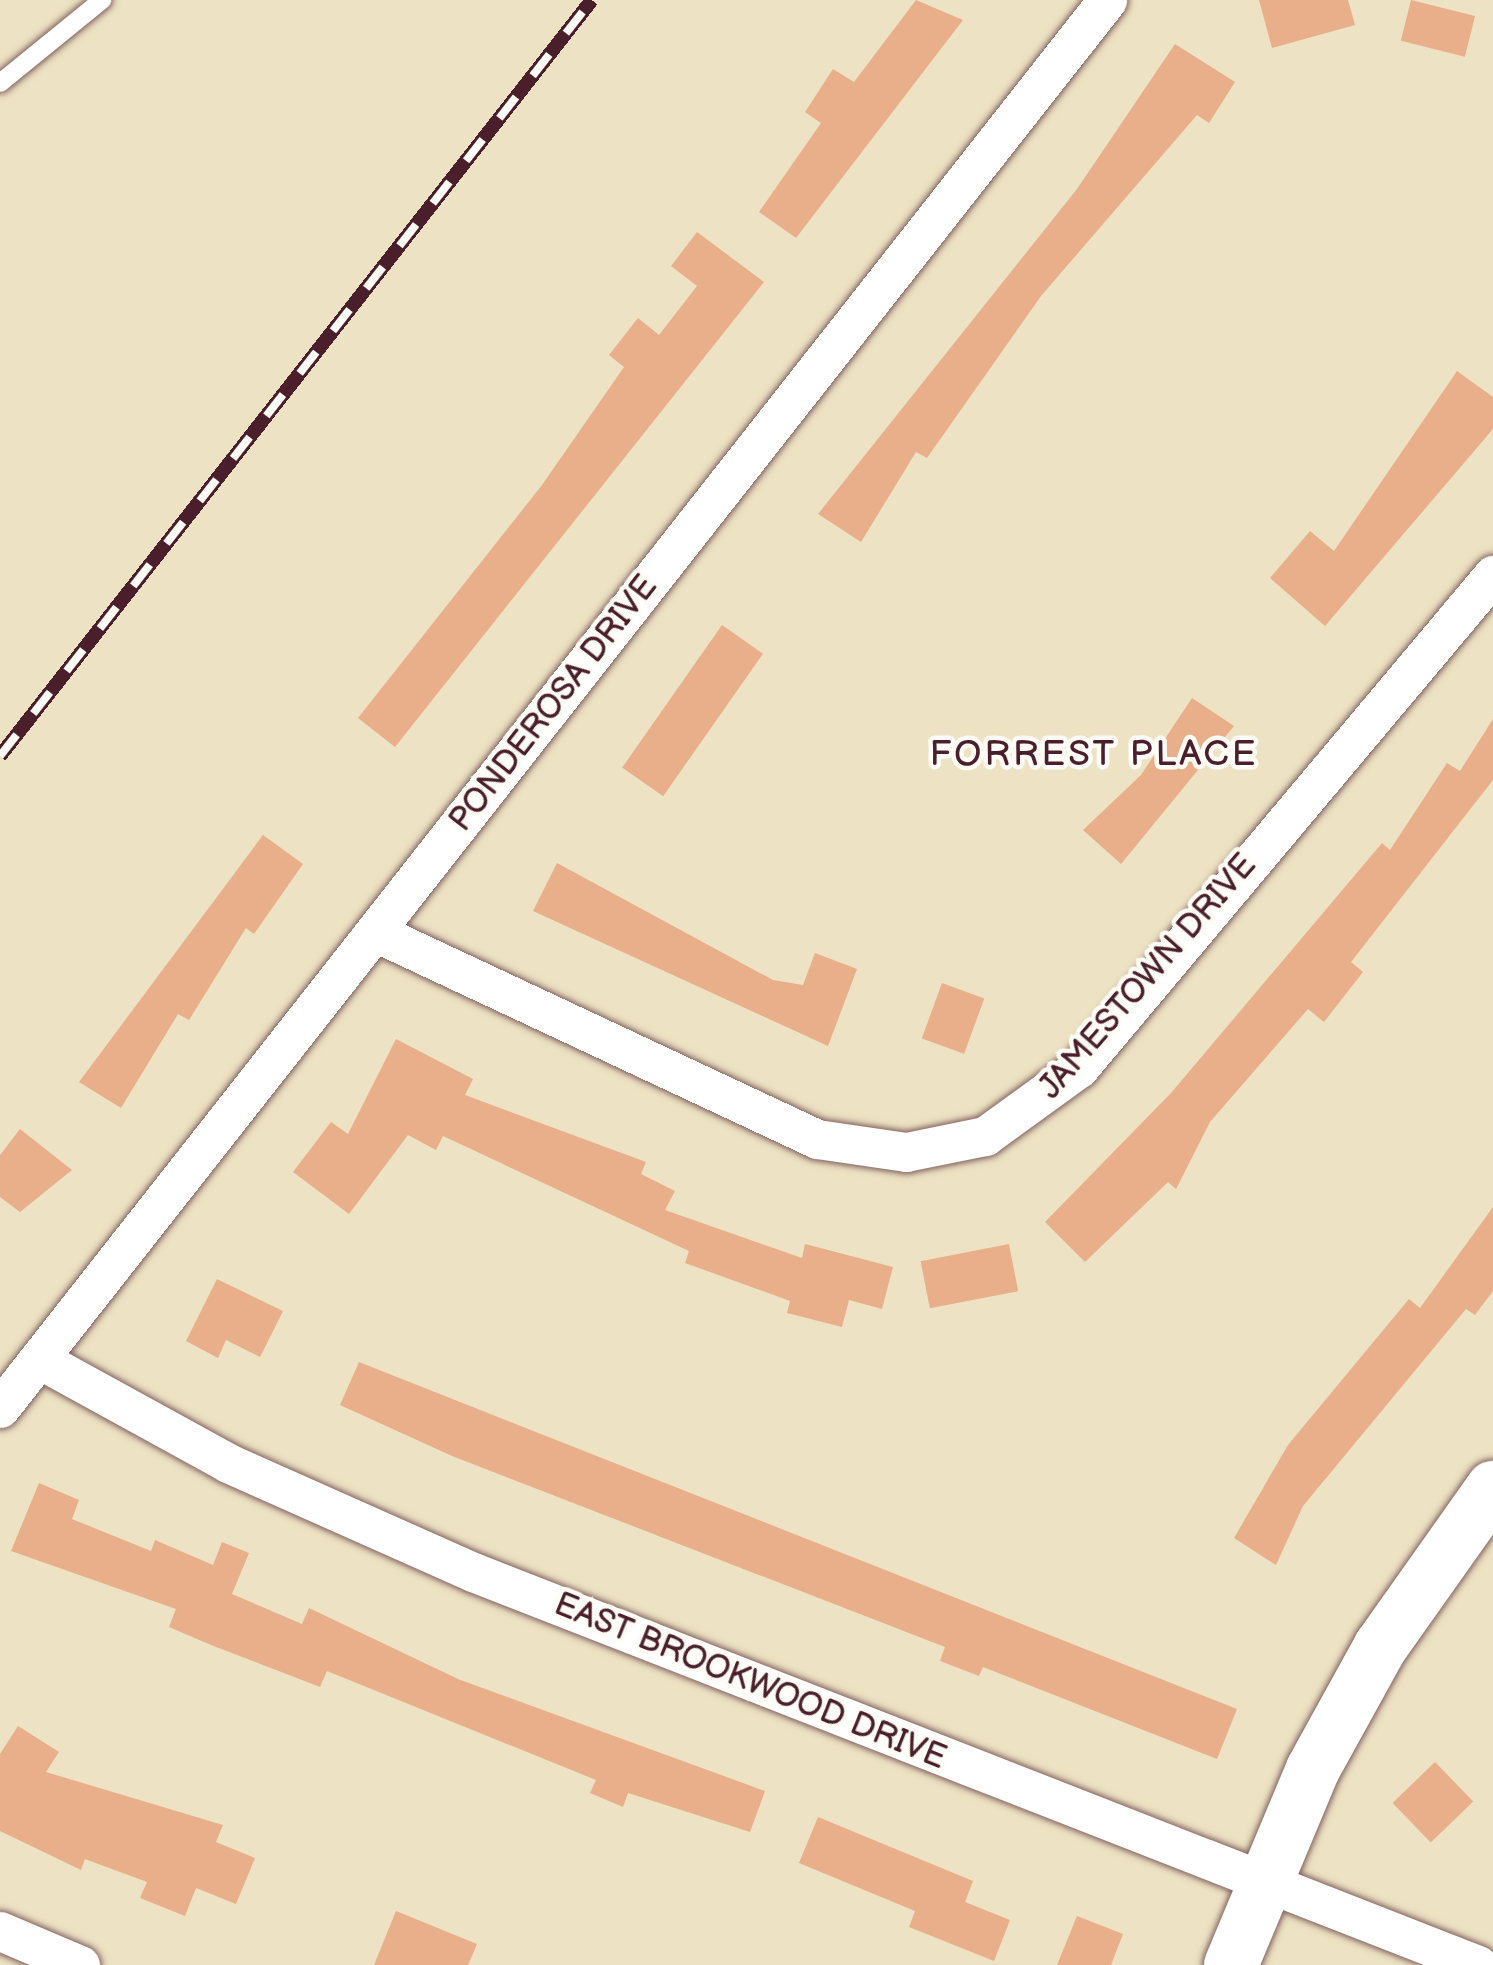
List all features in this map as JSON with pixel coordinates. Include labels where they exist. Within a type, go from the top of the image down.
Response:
[{"type":"main road","points":[[1231,1965],[1381,1646],[1493,1488]]},
{"type":"street","name":"PONDEROSA DRIVE","points":[[0,1408],[1107,0]]},
{"type":"street","name":"JAMESTOWN DRIVE","points":[[375,932],[818,1138],[906,1152],[985,1136],[1079,1068],[1493,575]]},
{"type":"street","name":"EAST BROOKWOOD DRIVE","points":[[39,1359],[228,1462],[473,1572],[1478,1965]]},
{"type":"street","points":[[0,1931],[80,1965]]},
{"type":"lane","points":[[0,83],[102,0]]},
{"type":"building","points":[[916,0],[963,20],[796,238],[759,212],[821,123],[805,112],[833,69],[854,82]]},
{"type":"building","points":[[1259,0],[1348,0],[1355,25],[1272,48]]},
{"type":"building","points":[[1411,0],[1475,16],[1465,57],[1401,41]]},
{"type":"building","points":[[1175,44],[1235,82],[1209,123],[1197,115],[1041,296],[927,458],[916,452],[861,542],[818,514],[1077,189]]},
{"type":"building","points":[[697,232],[764,282],[395,747],[358,718],[542,485],[624,367],[609,355],[638,318],[659,335],[697,286],[671,266]]},
{"type":"building","points":[[1457,371],[1493,397],[1493,429],[1325,626],[1270,578],[1310,531],[1334,551]]},
{"type":"building","points":[[722,625],[763,654],[663,796],[622,768]]},
{"type":"building","points":[[1192,698],[1234,726],[1121,864],[1083,830],[1141,775]]},
{"type":"building","points":[[1493,719],[1493,780],[1351,962],[1363,972],[1324,1022],[1308,1009],[1210,1122],[1176,1189],[1168,1182],[1085,1262],[1045,1222],[1171,1093],[1382,843],[1390,850],[1447,763],[1460,771]]},
{"type":"building","points":[[263,835],[303,864],[254,934],[246,928],[189,1020],[178,1014],[121,1108],[79,1082]]},
{"type":"building","points":[[557,863],[773,980],[803,985],[815,953],[857,969],[828,1046],[533,911]]},
{"type":"building","points":[[942,983],[984,998],[964,1054],[922,1038]]},
{"type":"building","points":[[396,1039],[473,1079],[465,1095],[646,1162],[641,1174],[675,1191],[665,1210],[802,1258],[805,1244],[893,1267],[882,1309],[849,1300],[842,1327],[787,1313],[790,1301],[685,1263],[689,1251],[443,1136],[436,1150],[408,1135],[349,1214],[293,1172],[331,1122],[348,1134]]},
{"type":"building","points":[[20,1129],[72,1170],[20,1212],[0,1197],[0,1155]]},
{"type":"building","points":[[1493,1207],[1493,1291],[1475,1315],[1466,1309],[1303,1506],[1276,1565],[1234,1538],[1288,1445],[1409,1299],[1420,1308]]},
{"type":"building","points":[[1009,1244],[1018,1291],[930,1308],[921,1261]]},
{"type":"building","points":[[217,1279],[283,1311],[260,1357],[226,1340],[218,1358],[186,1341]]},
{"type":"building","points":[[359,1362],[1237,1709],[1217,1759],[983,1667],[979,1676],[940,1661],[945,1647],[452,1456],[340,1405]]},
{"type":"building","points":[[39,1483],[79,1500],[72,1519],[151,1551],[155,1540],[213,1565],[222,1542],[249,1553],[232,1594],[302,1624],[309,1608],[458,1679],[765,1791],[750,1832],[628,1793],[623,1807],[590,1793],[596,1780],[327,1671],[320,1687],[211,1645],[169,1627],[176,1609],[11,1551]]},
{"type":"building","points":[[18,1726],[59,1752],[46,1772],[223,1825],[216,1842],[255,1858],[236,1904],[196,1888],[185,1916],[140,1898],[147,1882],[85,1859],[81,1870],[0,1831],[0,1754]]},
{"type":"building","points":[[1435,1762],[1473,1802],[1431,1843],[1393,1803]]},
{"type":"building","points":[[818,1817],[973,1881],[965,1902],[1010,1920],[994,1961],[909,1927],[915,1911],[799,1863]]},
{"type":"building","points":[[396,1911],[477,1944],[468,1965],[374,1965]]},
{"type":"building","points":[[1077,1916],[1123,1934],[1111,1965],[1057,1965]]},
{"type":"railway","points":[[0,756],[592,0]]},
{"type":"district","name":"FORREST PLACE","points":[[1094,755]]}]
